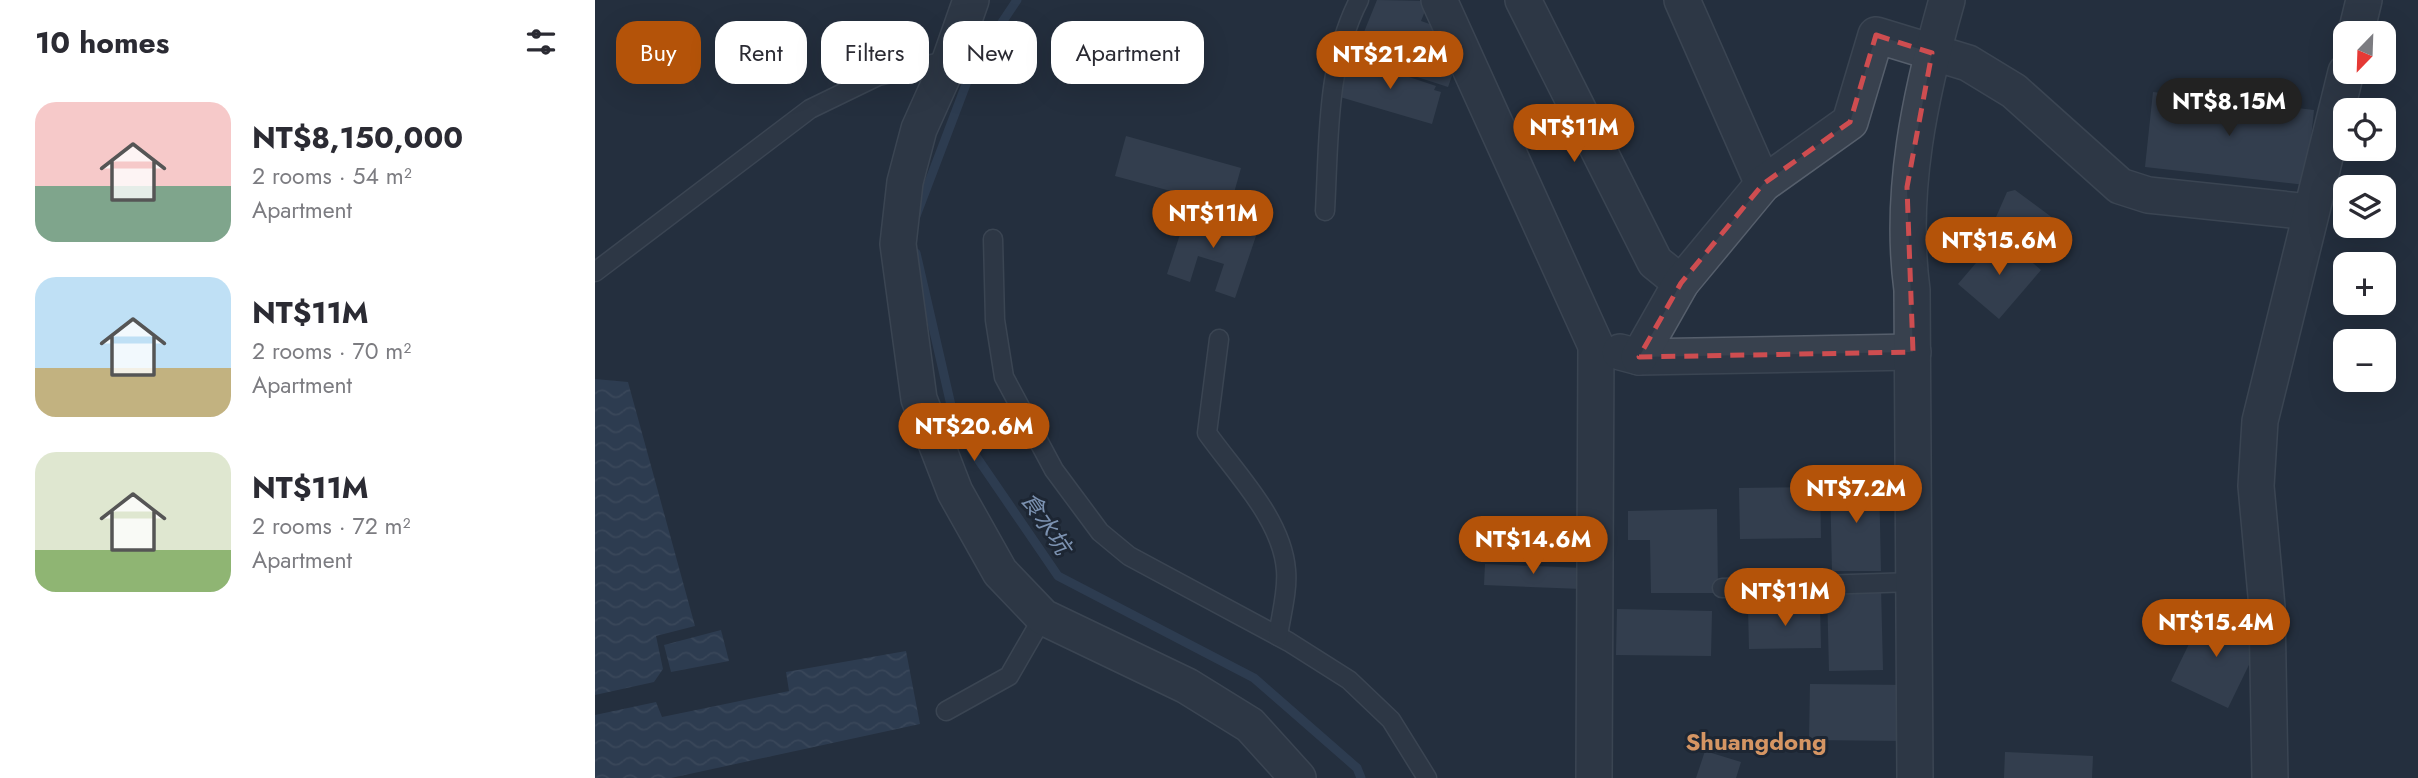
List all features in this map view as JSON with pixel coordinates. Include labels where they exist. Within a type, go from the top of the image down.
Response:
[{"type":"street","points":[[964,21],[971,0]]},
{"type":"street","points":[[1439,0],[1596,346],[1594,778]]},
{"type":"street","points":[[1523,0],[1655,262],[1681,283]]},
{"type":"street","points":[[1682,0],[1763,184]]},
{"type":"street","points":[[1915,778],[1913,352],[1912,290],[1906,249],[1907,187],[1932,53],[1947,0]]},
{"type":"street","points":[[2359,21],[2364,0]]},
{"type":"street","points":[[1639,357],[1681,283],[1763,184],[1850,122],[1876,35],[1968,63],[2014,91],[2120,186],[2148,195],[2310,212]]},
{"type":"street","points":[[943,76],[919,129],[905,182],[898,244],[919,399],[955,492],[1000,572],[1043,617],[1187,685],[1250,725],[1298,778]]},
{"type":"street","points":[[2270,778],[2267,607],[2256,486],[2256,455],[2260,421],[2343,84]]},
{"type":"street","points":[[1596,346],[1639,357],[1913,352]]},
{"type":"lane","points":[[1325,211],[1332,99],[1344,30],[1359,0]]},
{"type":"lane","points":[[595,272],[810,109],[878,76],[943,62]]},
{"type":"lane","points":[[993,239],[995,320],[1004,377],[1054,470],[1100,532],[1129,556],[1278,636],[1349,680],[1391,719],[1427,778]]},
{"type":"lane","points":[[1219,339],[1207,433],[1267,517],[1279,542],[1287,571],[1278,636]]},
{"type":"lane","points":[[1722,588],[1915,582]]},
{"type":"lane","points":[[946,711],[1009,676],[1043,617]]},
{"type":"highlighted area","points":[[1876,35],[1932,53],[1907,187],[1913,352],[1639,357],[1681,283],[1763,184],[1850,122]]},
{"type":"water","points":[[595,379],[628,382],[695,626],[656,636],[663,669],[654,682],[595,695]]},
{"type":"water","points":[[721,630],[729,661],[671,672],[664,645]]},
{"type":"water","points":[[906,651],[920,724],[671,778],[595,778],[595,715],[656,702],[662,717],[789,691],[786,672]]},
{"type":"building","points":[[1377,0],[1429,1],[1421,21],[1441,28],[1431,54],[1364,32]]},
{"type":"building","points":[[1357,31],[1456,65],[1448,87],[1349,55]]},
{"type":"building","points":[[1349,57],[1436,86],[1434,90],[1441,92],[1432,124],[1340,97]]},
{"type":"building","points":[[2153,92],[2314,110],[2306,185],[2145,167]]},
{"type":"building","points":[[1126,136],[1241,168],[1230,207],[1115,176]]},
{"type":"building","points":[[2015,190],[2073,233],[2064,254],[1993,224],[2007,192]]},
{"type":"building","points":[[1188,210],[1257,233],[1235,298],[1215,291],[1224,264],[1198,256],[1190,282],[1167,274]]},
{"type":"building","points":[[2000,235],[2041,270],[1999,319],[1958,284]]},
{"type":"building","points":[[1879,479],[1881,571],[1832,571],[1830,480]]},
{"type":"building","points":[[1820,487],[1821,538],[1740,539],[1739,488]]},
{"type":"building","points":[[1717,509],[1718,593],[1651,593],[1650,540],[1628,540],[1628,511]]},
{"type":"building","points":[[1485,564],[1583,568],[1582,589],[1484,585]]},
{"type":"building","points":[[1881,588],[1883,670],[1829,671],[1827,589]]},
{"type":"building","points":[[1820,606],[1821,648],[1749,649],[1748,607]]},
{"type":"building","points":[[1617,609],[1712,611],[1711,656],[1616,655]]},
{"type":"building","points":[[2205,611],[2262,638],[2228,708],[2171,681]]},
{"type":"building","points":[[1810,684],[1908,685],[1908,741],[1809,740]]},
{"type":"building","points":[[1705,751],[1741,762],[1736,778],[1696,778]]},
{"type":"building","points":[[2005,752],[2093,756],[2092,778],[2004,778]]},
{"type":"waterway","name":"食水坑","points":[[916,216],[973,66],[1017,0]]},
{"type":"waterway","name":"食水坑","points":[[916,253],[956,427],[1058,576],[1254,678],[1357,768],[1361,778]]},
{"type":"district","name":"Shuangdong","points":[[1756,741]]}]
